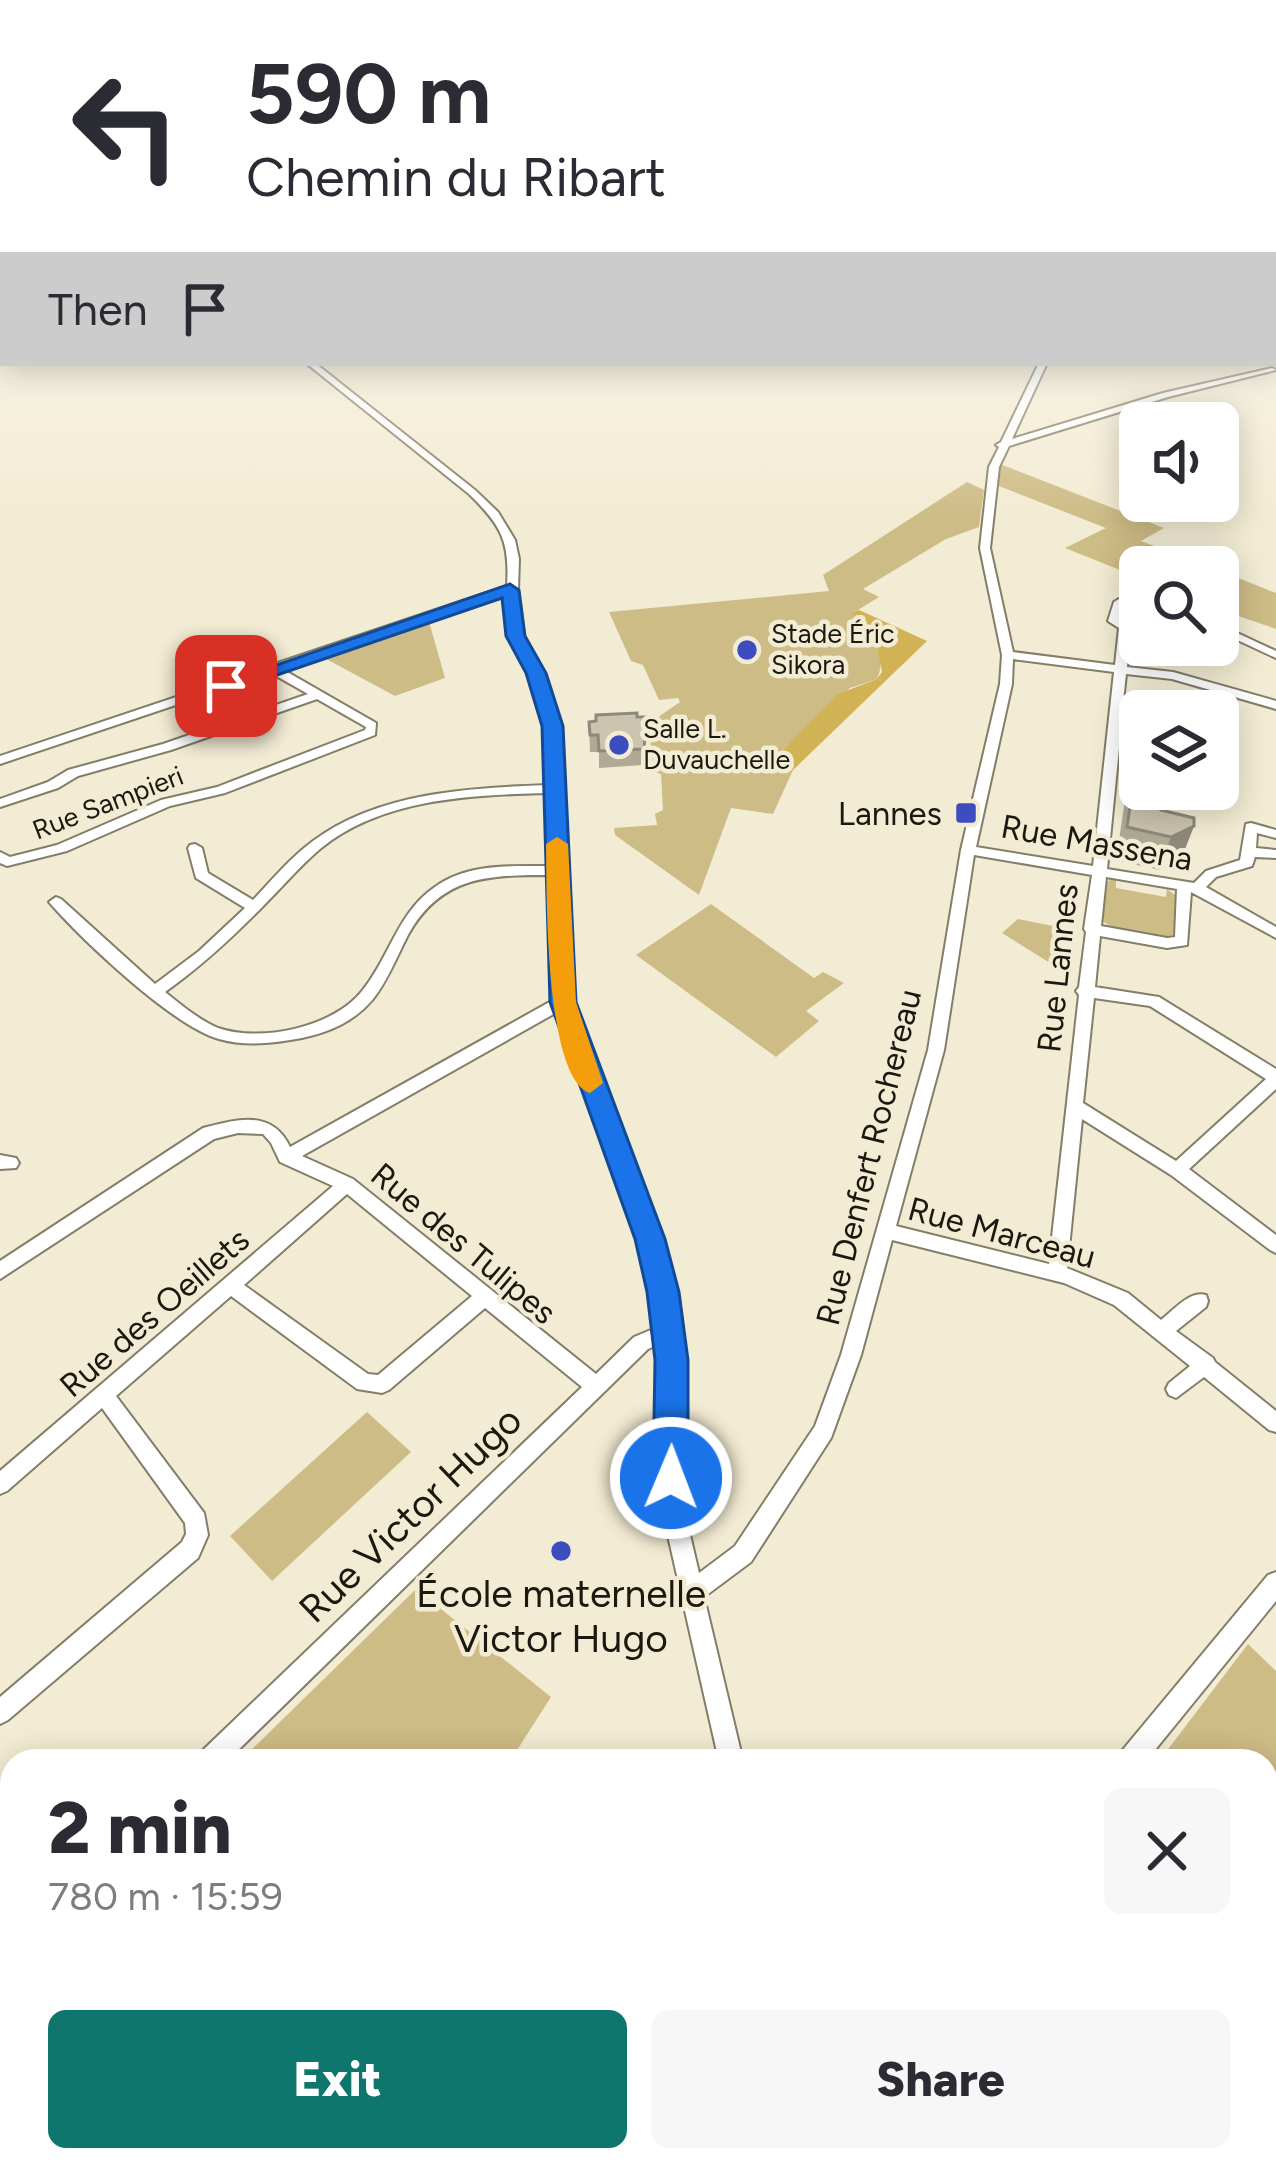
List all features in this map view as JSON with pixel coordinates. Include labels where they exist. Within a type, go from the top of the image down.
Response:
[{"type":"street","points":[[314,366],[412,440],[495,514],[514,559],[510,590],[515,636],[548,705],[563,1002],[650,1239],[670,1331],[671,1478],[728,1749]]},
{"type":"street","name":"Rue Denfert Rochereau","points":[[692,1592],[743,1554],[824,1431],[886,1231],[936,1050],[968,850],[1006,684],[1007,655],[985,548],[991,485],[1000,445],[1041,366]]},
{"type":"street","points":[[1000,445],[1166,395],[1273,370]]},
{"type":"street","points":[[0,760],[510,590]]},
{"type":"street","points":[[1239,639],[1276,655]]},
{"type":"street","points":[[1239,642],[1248,644]]},
{"type":"street","points":[[1007,655],[1183,678],[1276,705]]},
{"type":"street","name":"Rue Lannes","points":[[1057,1273],[1122,666]]},
{"type":"street","name":"Rue Sampieri","points":[[0,856],[7,862],[29,859],[108,830],[134,813],[196,792],[220,790],[371,732],[372,726],[273,669]]},
{"type":"street","name":"Rue Sampieri","points":[[0,802],[53,785],[73,773],[167,747],[317,695]]},
{"type":"street","points":[[1113,722],[1119,724]]},
{"type":"street","points":[[157,990],[218,944],[319,843],[344,829],[418,800],[457,793],[555,789]]},
{"type":"street","points":[[1091,928],[1167,943],[1182,940],[1190,888],[1211,874],[1247,863],[1251,827],[1276,834]]},
{"type":"street","points":[[196,848],[201,875],[254,907]]},
{"type":"street","name":"Rue Massena","points":[[968,850],[1190,888],[1276,933]]},
{"type":"street","points":[[1250,852],[1276,854]]},
{"type":"street","points":[[56,902],[209,1030],[248,1039],[300,1034],[351,1014],[371,993],[426,900],[446,885],[498,871],[558,870]]},
{"type":"street","points":[[1084,991],[1154,1001],[1276,1078],[1177,1170]]},
{"type":"street","points":[[286,1157],[563,1002]]},
{"type":"street","points":[[1073,1105],[1177,1170],[1276,1245]]},
{"type":"street","name":"Rue des Tulipes","points":[[0,1271],[209,1133],[238,1126],[267,1128],[278,1138],[286,1157],[347,1184],[597,1387]]},
{"type":"street","name":"Rue des Oeillets","points":[[0,1484],[347,1184]]},
{"type":"street","name":"Rue Marceau","points":[[886,1231],[1057,1273],[1121,1299],[1276,1423]]},
{"type":"street","points":[[231,1286],[364,1384],[382,1384],[483,1298]]},
{"type":"street","points":[[1163,1330],[1199,1301]]},
{"type":"street","name":"Rue Victor Hugo","points":[[222,1749],[641,1343],[670,1331]]},
{"type":"street","points":[[1176,1389],[1206,1364]]},
{"type":"street","points":[[0,1712],[190,1550],[196,1535],[196,1520],[104,1395]]},
{"type":"street","points":[[1140,1749],[1276,1583]]},
{"type":"shaded area","points":[[995,462],[1119,510],[1119,522],[1149,522],[1164,528],[1141,541],[1154,546],[1119,546],[1119,570],[1065,548],[1106,528],[991,483]]},
{"type":"shaded area","points":[[967,482],[984,490],[979,527],[946,539],[863,589],[879,597],[853,613],[878,652],[877,679],[850,688],[783,750],[793,770],[773,814],[731,808],[699,895],[615,835],[614,828],[657,825],[655,814],[663,810],[661,774],[654,772],[648,724],[680,702],[678,698],[659,700],[643,665],[631,661],[609,612],[829,591],[823,575]]},
{"type":"shaded area","points":[[1239,578],[1276,593],[1276,629],[1239,616]]},
{"type":"shaded area","points":[[859,610],[927,641],[793,770],[782,751],[838,694],[877,679],[882,672],[877,647],[852,613]]},
{"type":"shaded area","points":[[428,618],[445,678],[395,696],[317,654]]},
{"type":"shaded area","points":[[1116,880],[1116,888],[1166,897],[1167,889],[1178,897],[1176,934],[1136,934],[1100,919],[1103,884]]},
{"type":"shaded area","points":[[711,904],[814,978],[823,972],[844,983],[806,1011],[819,1021],[776,1057],[636,955]]},
{"type":"shaded area","points":[[1018,919],[1073,930],[1066,973],[1002,933]]},
{"type":"shaded area","points":[[367,1412],[411,1452],[272,1581],[230,1536]]},
{"type":"shaded area","points":[[416,1589],[551,1697],[518,1749],[252,1749]]},
{"type":"shaded area","points":[[1248,1644],[1276,1671],[1276,1749],[1168,1749]]},
{"type":"building","points":[[637,713],[637,717],[647,717],[644,749],[599,751],[598,735],[590,735],[589,722],[596,721],[596,715]]},
{"type":"building","points":[[1130,810],[1161,810],[1194,818],[1194,826],[1171,837],[1127,827]]},
{"type":"slow traffic","points":[[557,844],[563,1002],[590,1083]]},
{"type":"place","name":"Stade Éric Sikora","points":[[747,650]]},
{"type":"place","name":"Salle L. Duvauchelle","points":[[619,745]]},
{"type":"place","name":"Lannes","points":[[966,813]]},
{"type":"place","name":"École maternelle Victor Hugo","points":[[561,1551]]},
{"type":"route","points":[[226,686],[510,590],[515,636],[536,673],[552,726],[563,1002],[650,1239],[663,1292],[672,1360],[671,1478]]}]
